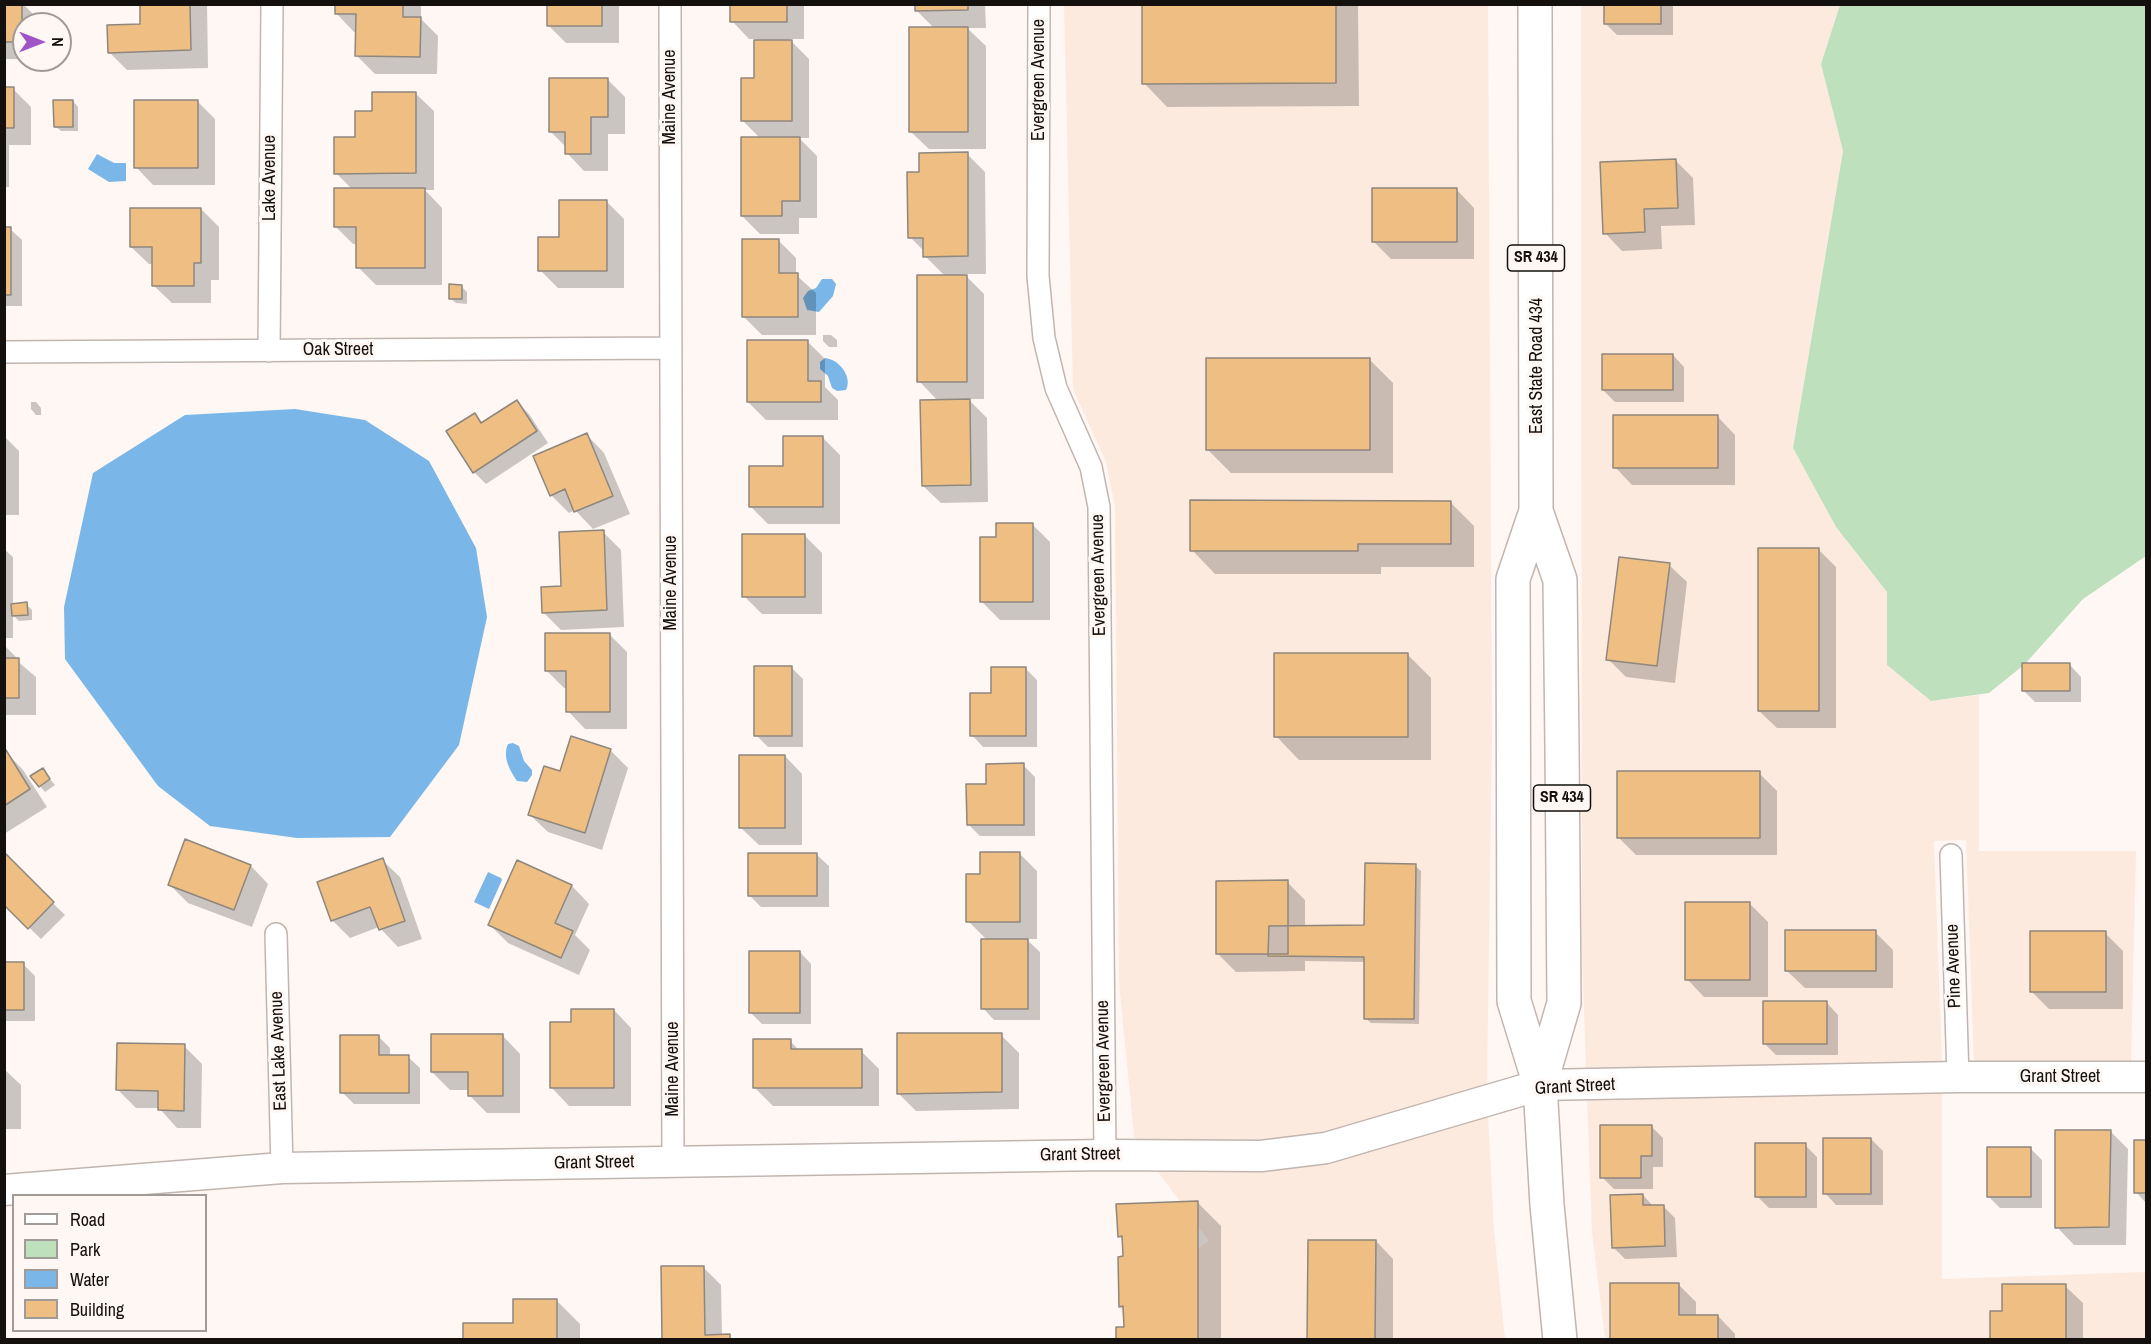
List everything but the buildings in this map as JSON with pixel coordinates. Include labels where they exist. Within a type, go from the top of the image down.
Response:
[{"type":"main road","name":"East State Road 434","points":[[1535,4],[1536,512]]},
{"type":"main road","name":"SR 434","points":[[1536,512],[1560,580],[1564,1003],[1540,1085]]},
{"type":"main road","name":"SR 434","points":[[1536,512],[1513,579],[1514,1001],[1540,1085],[1547,1205],[1560,1340]]},
{"type":"street","name":"Lake Avenue","points":[[269,351],[272,4]]},
{"type":"street","name":"Maine Avenue","points":[[670,4],[673,1162]]},
{"type":"street","name":"Evergreen Avenue","points":[[1040,4],[1038,276],[1044,338],[1056,388],[1091,467],[1099,507],[1105,1155]]},
{"type":"street","name":"Oak Street","points":[[4,352],[671,348]]},
{"type":"street","name":"Pine Avenue","points":[[1951,855],[1958,1077]]},
{"type":"street","name":"East Lake Avenue","points":[[276,934],[282,1168]]},
{"type":"street","name":"Grant Street","points":[[4,1190],[282,1168],[1105,1155],[1261,1156],[1326,1148],[1540,1085],[1958,1077],[2146,1077]]},
{"type":"shaded area","points":[[1064,5],[1488,5],[1492,738],[1487,1086],[1323,1134],[1260,1142],[1138,1141],[1134,1136],[1119,982],[1115,507],[1106,462],[1073,389]]},
{"type":"shaded area","points":[[1581,5],[1840,5],[1821,64],[1843,151],[1793,448],[1836,527],[1887,592],[1887,665],[1931,701],[1979,695],[1979,851],[2136,851],[2131,1063],[1974,1063],[1966,840],[1934,841],[1942,1063],[1586,1070],[1582,954]]},
{"type":"shaded area","points":[[1942,1091],[1942,1279],[2146,1272],[2146,1339],[1605,1339],[1592,1232],[1587,1098]]},
{"type":"shaded area","points":[[1488,1116],[1494,1231],[1505,1339],[1133,1339],[1117,1301],[1209,1241],[1156,1169],[1331,1162]]},
{"type":"green space","points":[[1840,5],[2146,5],[2146,556],[2083,599],[2025,664],[1989,693],[1931,701],[1887,665],[1887,592],[1836,527],[1793,448],[1843,151],[1821,64]]},
{"type":"water","points":[[97,154],[114,163],[126,163],[126,181],[109,182],[88,169]]},
{"type":"water","points":[[822,279],[832,279],[836,284],[833,296],[819,312],[807,310],[803,298],[808,291],[816,288]]},
{"type":"water","points":[[825,358],[840,365],[846,374],[848,385],[846,390],[837,391],[832,388],[828,376],[820,369],[820,362]]},
{"type":"water","points":[[295,409],[365,420],[429,461],[476,548],[487,617],[459,745],[390,837],[297,838],[210,826],[158,786],[65,659],[64,607],[93,473],[185,415]]},
{"type":"water","points":[[513,743],[519,746],[524,761],[532,770],[532,775],[527,782],[517,781],[508,763],[506,749],[508,744]]},
{"type":"water","points":[[488,872],[502,880],[489,909],[474,902]]}]
